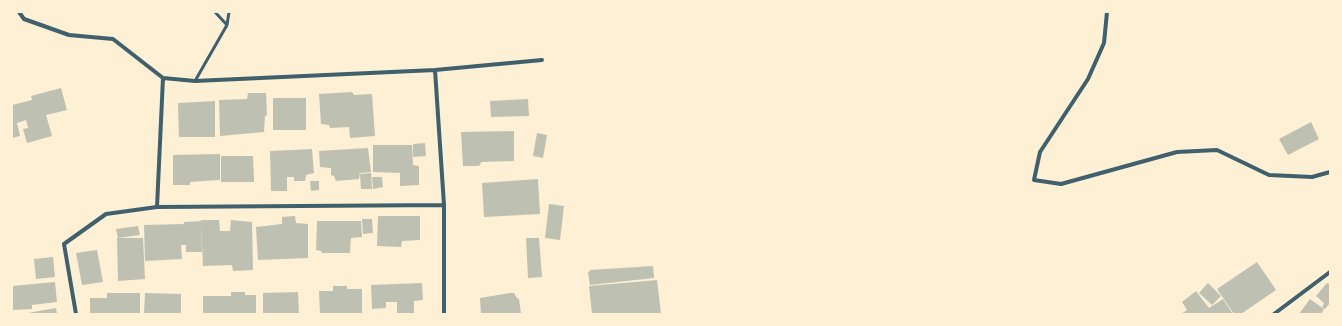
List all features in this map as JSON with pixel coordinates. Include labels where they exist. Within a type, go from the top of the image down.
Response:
[{"type":"street","points":[[19,12],[24,19],[69,35],[113,39],[162,78],[195,81],[435,70],[542,60]]},
{"type":"street","points":[[1107,12],[1104,43],[1088,79],[1040,152],[1034,180],[1061,184],[1177,152],[1217,150],[1269,174],[1312,177],[1330,172]]},
{"type":"street","points":[[435,70],[444,205],[444,314]]},
{"type":"street","points":[[157,207],[162,78]]},
{"type":"street","points":[[76,314],[64,244],[106,214],[157,207],[444,205]]},
{"type":"street","points":[[1274,314],[1330,272]]},
{"type":"lane","points":[[215,12],[227,25]]},
{"type":"lane","points":[[195,81],[227,25],[229,12]]},
{"type":"building","points":[[61,88],[67,110],[46,115],[52,136],[27,143],[23,129],[28,128],[26,120],[17,123],[20,136],[12,138],[12,105],[32,100],[31,96]]},
{"type":"building","points":[[352,92],[354,95],[372,94],[375,136],[350,138],[349,127],[330,128],[329,125],[321,124],[319,94]]},
{"type":"building","points":[[248,93],[266,93],[267,115],[265,116],[264,132],[220,136],[219,100],[247,99]]},
{"type":"building","points":[[273,98],[306,98],[306,130],[273,130]]},
{"type":"building","points":[[528,99],[529,116],[491,117],[490,101]]},
{"type":"building","points":[[215,101],[215,137],[179,137],[178,103]]},
{"type":"building","points":[[1311,122],[1319,139],[1288,155],[1279,139]]},
{"type":"building","points":[[514,131],[514,161],[481,162],[478,166],[463,166],[461,132]]},
{"type":"building","points":[[537,133],[547,135],[543,158],[533,156]]},
{"type":"building","points":[[425,143],[426,156],[413,157],[413,144]]},
{"type":"building","points":[[373,145],[412,145],[413,165],[419,166],[419,185],[400,186],[400,173],[373,172]]},
{"type":"building","points":[[368,148],[371,172],[360,172],[359,179],[336,181],[334,176],[331,175],[331,168],[320,167],[319,151]]},
{"type":"building","points":[[312,149],[314,173],[306,175],[305,181],[294,181],[294,177],[287,177],[287,191],[271,191],[270,151]]},
{"type":"building","points":[[220,154],[220,180],[190,182],[190,185],[173,185],[173,155]]},
{"type":"building","points":[[221,156],[253,156],[254,182],[221,182]]},
{"type":"building","points":[[371,173],[372,189],[361,189],[360,174]]},
{"type":"building","points":[[372,177],[382,177],[383,187],[373,189]]},
{"type":"building","points":[[538,179],[540,214],[484,217],[482,183]]},
{"type":"building","points":[[310,181],[319,181],[319,190],[311,191]]},
{"type":"building","points":[[549,204],[564,206],[560,240],[545,238]]},
{"type":"building","points":[[295,216],[296,223],[308,224],[308,258],[258,260],[256,227],[282,224],[282,217]]},
{"type":"building","points":[[378,216],[420,216],[420,240],[402,241],[401,247],[377,246]]},
{"type":"building","points":[[362,219],[372,219],[373,233],[363,234]]},
{"type":"building","points":[[201,220],[219,220],[220,231],[230,231],[231,220],[252,222],[253,270],[233,271],[232,265],[203,266]]},
{"type":"building","points":[[201,221],[202,252],[186,252],[186,245],[181,245],[182,259],[145,261],[144,225],[184,224],[184,222]]},
{"type":"building","points":[[317,221],[361,221],[362,237],[351,238],[350,253],[322,253],[321,251],[316,250]]},
{"type":"building","points":[[138,226],[140,235],[118,238],[116,229]]},
{"type":"building","points":[[117,238],[143,238],[145,279],[118,281]]},
{"type":"building","points":[[526,238],[539,238],[542,277],[528,278]]},
{"type":"building","points":[[97,250],[103,282],[82,285],[76,253]]},
{"type":"building","points":[[53,257],[55,277],[36,279],[34,259]]},
{"type":"building","points":[[1257,262],[1276,290],[1241,314],[1234,314],[1217,289]]},
{"type":"building","points":[[653,266],[654,278],[590,285],[588,273],[590,270]]},
{"type":"building","points":[[657,280],[661,314],[592,314],[589,286]]},
{"type":"building","points":[[55,282],[57,302],[32,305],[32,309],[12,310],[12,286]]},
{"type":"building","points":[[422,283],[423,300],[414,301],[414,314],[397,314],[397,302],[386,302],[386,308],[372,309],[371,285]]},
{"type":"building","points":[[1208,283],[1221,296],[1212,305],[1199,293]]},
{"type":"building","points":[[1327,283],[1330,284],[1330,303],[1325,309],[1322,307],[1324,303],[1316,296]]},
{"type":"building","points":[[333,286],[347,286],[347,289],[362,289],[362,314],[320,314],[319,291],[333,291]]},
{"type":"building","points":[[1196,291],[1209,308],[1223,299],[1233,314],[1181,314],[1187,310],[1182,302]]},
{"type":"building","points":[[231,292],[245,292],[245,295],[256,295],[256,314],[203,314],[203,296],[231,296]]},
{"type":"building","points":[[298,292],[299,314],[263,314],[263,293]]},
{"type":"building","points":[[107,293],[140,293],[140,314],[90,314],[90,298],[107,298]]},
{"type":"building","points":[[145,293],[181,294],[181,314],[144,314]]},
{"type":"building","points":[[514,293],[519,299],[521,314],[481,314],[480,298]]},
{"type":"building","points":[[1310,299],[1324,309],[1321,314],[1299,314]]},
{"type":"building","points":[[56,308],[57,314],[28,314],[28,313]]}]
